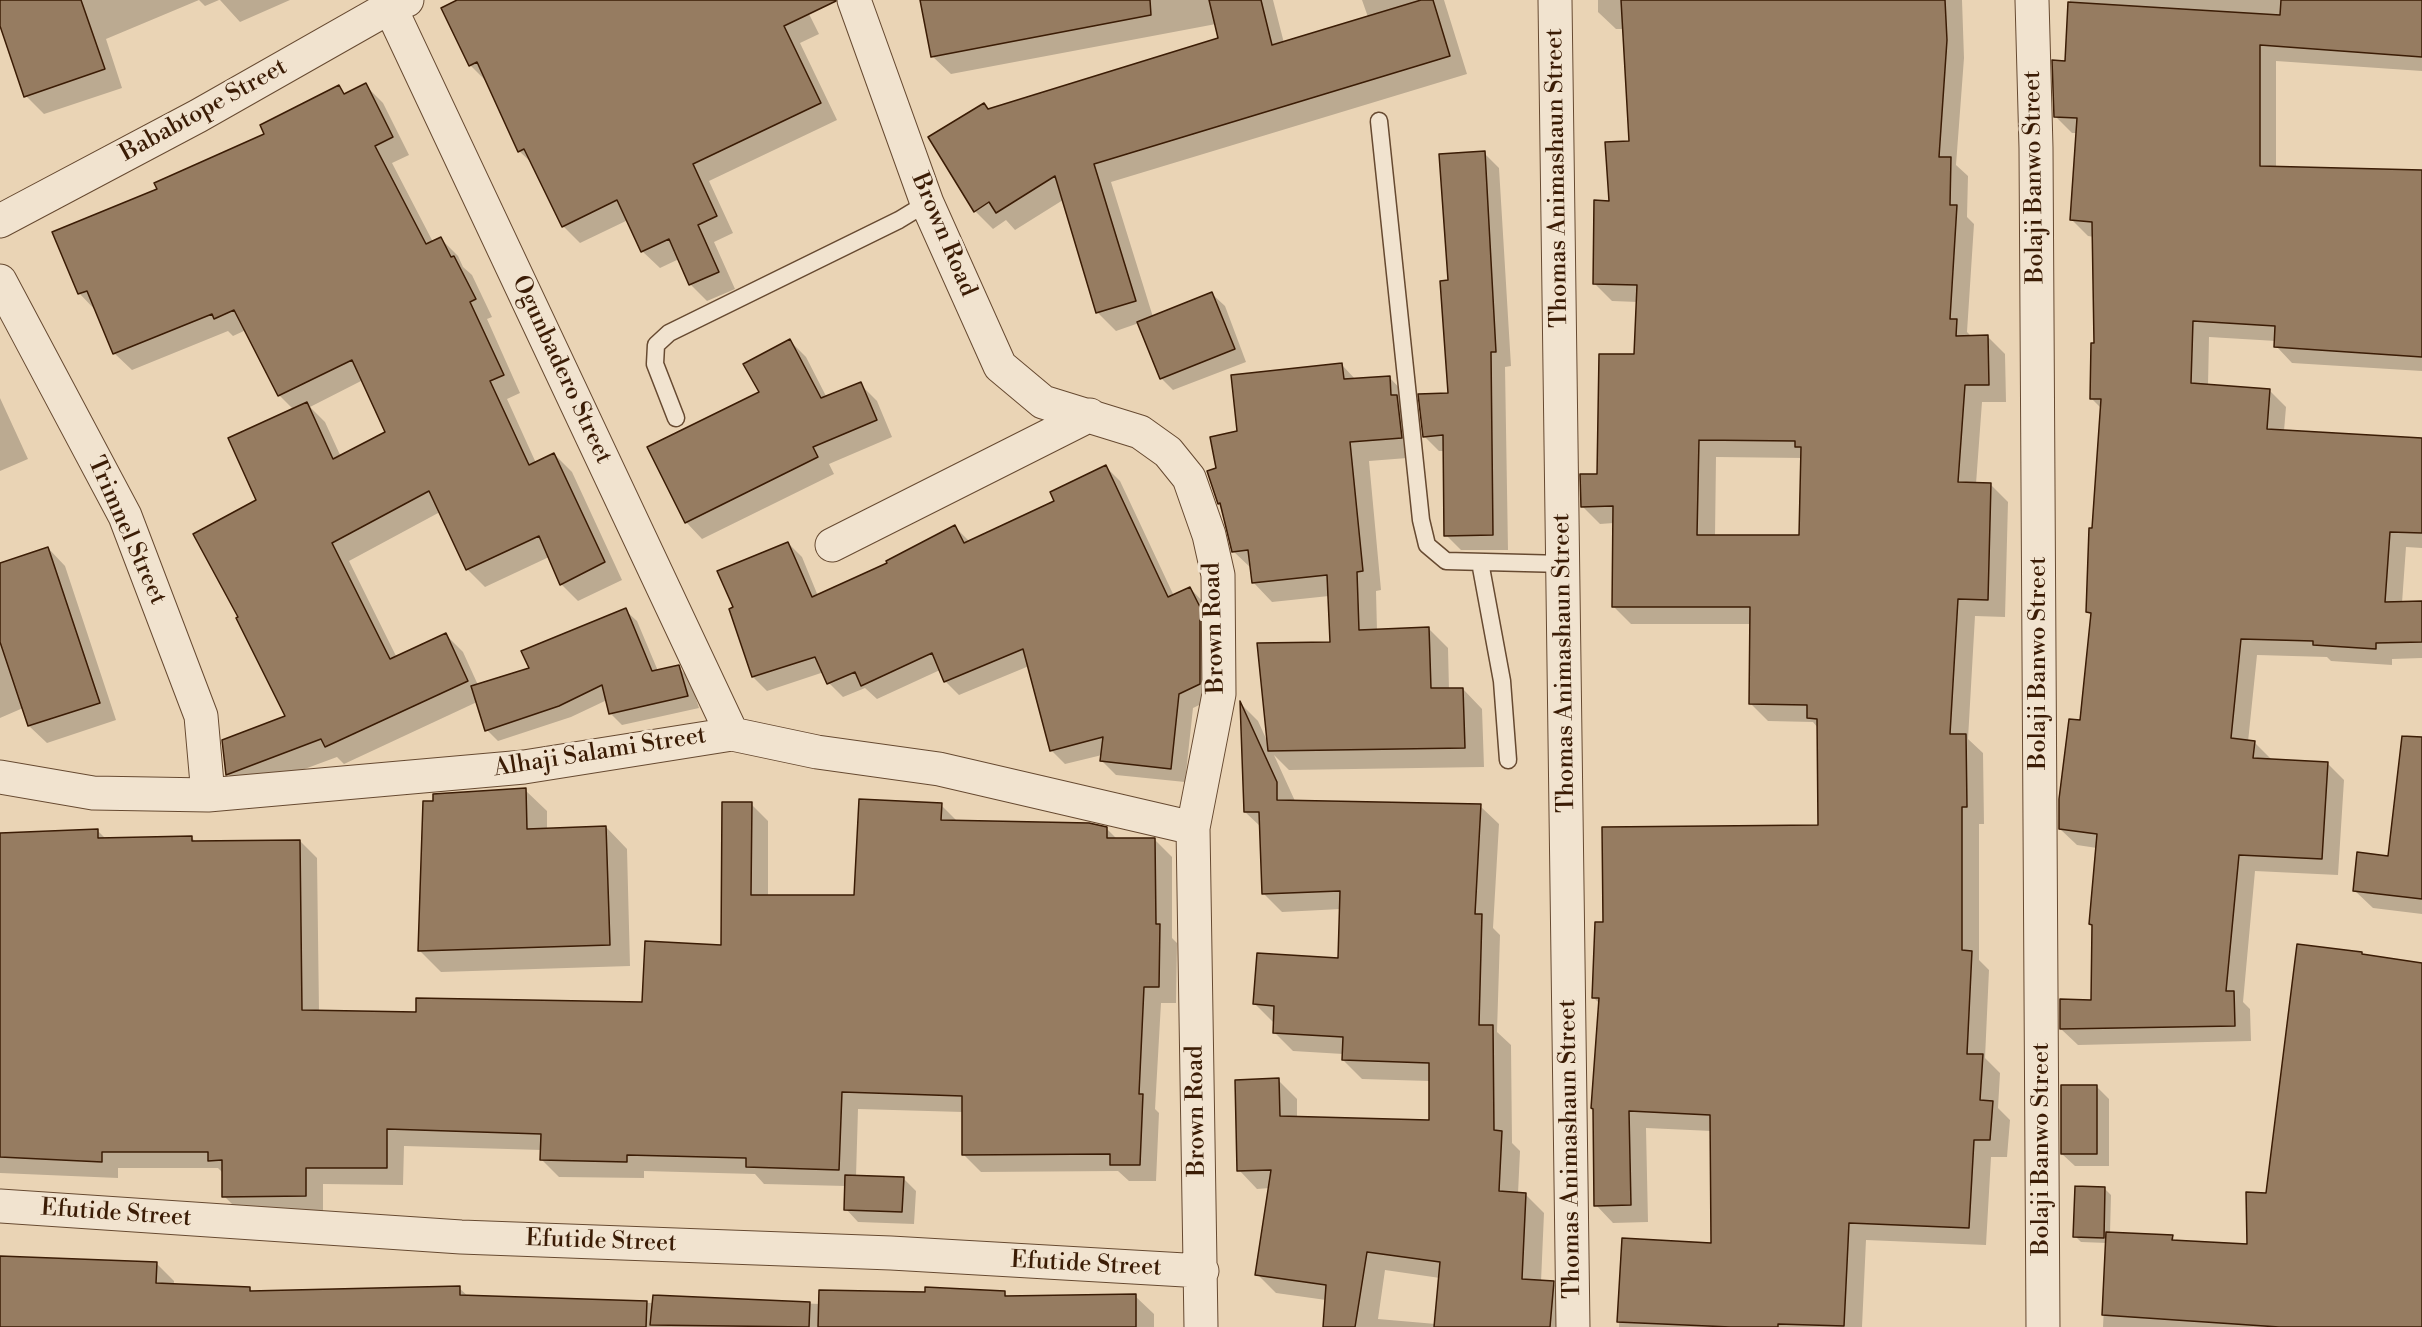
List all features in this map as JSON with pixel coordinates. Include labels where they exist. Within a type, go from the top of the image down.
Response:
[{"type":"street","name":"Brown Road","points":[[854,0],[927,203],[1000,366],[1043,402],[1140,432],[1168,452],[1189,478],[1209,535],[1218,575],[1219,694],[1193,828],[1196,1097],[1202,1271],[1201,1327]]},
{"type":"street","name":"Thomas Animashaun Street","points":[[1555,0],[1573,1327]]},
{"type":"street","name":"Bolaji Banwo Street","points":[[2032,0],[2036,159],[2043,1327]]},
{"type":"street","name":"Bababtope Street","points":[[0,221],[198,117],[398,4]]},
{"type":"street","name":"Ogunbadero Street","points":[[398,4],[732,734]]},
{"type":"street","name":"Trimnel Street","points":[[0,281],[125,516],[201,716],[208,795]]},
{"type":"street","points":[[832,545],[1090,415]]},
{"type":"street","name":"Alhaji Salami Street","points":[[0,777],[93,793],[208,795],[524,767],[732,734],[817,752],[939,769],[1193,828]]},
{"type":"street","name":"Efutide Street","points":[[0,1206],[461,1237],[891,1253],[1202,1271]]},
{"type":"lane","points":[[1379,122],[1421,520],[1427,545],[1446,561],[1564,564]]},
{"type":"lane","points":[[676,418],[655,364],[656,345],[669,333],[889,225],[927,203]]},
{"type":"lane","points":[[1480,561],[1502,681],[1508,760]]},
{"type":"building","points":[[0,0],[81,0],[105,69],[24,97],[0,26]]},
{"type":"building","points":[[457,0],[836,1],[784,26],[821,103],[693,164],[717,216],[698,225],[719,272],[689,285],[669,239],[641,252],[617,200],[562,227],[524,149],[518,152],[477,62],[469,66],[441,8]]},
{"type":"building","points":[[920,0],[1150,0],[1151,15],[931,57]]},
{"type":"building","points":[[1209,0],[1261,0],[1272,45],[1421,0],[1433,0],[1450,56],[1094,164],[1136,301],[1096,313],[1055,176],[996,213],[989,202],[974,212],[928,137],[984,103],[988,109],[1218,38]]},
{"type":"building","points":[[1621,0],[1945,0],[1947,40],[1939,157],[1951,157],[1950,205],[1957,205],[1950,319],[1957,319],[1956,336],[1988,335],[1989,385],[1965,385],[1958,482],[1991,483],[1988,600],[1958,599],[1950,734],[1966,734],[1967,807],[1962,807],[1962,950],[1972,951],[1967,1054],[1983,1054],[1980,1100],[1993,1101],[1990,1140],[1974,1140],[1969,1228],[1849,1223],[1844,1326],[1778,1324],[1778,1327],[1730,1327],[1617,1322],[1622,1238],[1711,1243],[1710,1115],[1629,1111],[1631,1205],[1594,1206],[1593,1109],[1591,1108],[1599,998],[1592,998],[1595,922],[1603,922],[1602,827],[1818,825],[1817,719],[1807,718],[1807,705],[1749,704],[1750,607],[1612,607],[1613,506],[1581,507],[1580,474],[1597,474],[1599,354],[1634,354],[1637,285],[1593,284],[1594,200],[1609,201],[1605,142],[1629,141]],"holes":[[[1699,440],[1795,441],[1795,447],[1801,447],[1799,535],[1697,535]]]},
{"type":"building","points":[[2281,0],[2422,0],[2422,57],[2260,45],[2260,166],[2422,170],[2422,357],[2274,347],[2275,326],[2193,321],[2191,383],[2270,389],[2267,429],[2422,438],[2422,533],[2390,532],[2385,602],[2422,601],[2422,642],[2376,643],[2376,649],[2313,645],[2313,641],[2241,639],[2231,738],[2255,741],[2253,758],[2328,762],[2322,859],[2239,855],[2226,991],[2234,991],[2235,1026],[2060,1029],[2060,999],[2091,1000],[2092,925],[2089,924],[2097,834],[2059,829],[2059,799],[2069,719],[2080,720],[2091,613],[2086,612],[2089,528],[2092,528],[2101,399],[2090,399],[2091,343],[2094,343],[2092,222],[2070,220],[2077,118],[2054,117],[2052,60],[2065,61],[2068,2],[2280,15]]},
{"type":"building","points":[[366,83],[393,137],[375,146],[426,244],[441,237],[451,257],[454,256],[476,299],[470,302],[504,375],[490,381],[529,465],[554,453],[605,562],[560,585],[539,536],[466,570],[429,491],[332,543],[390,659],[446,633],[468,681],[325,747],[321,739],[226,775],[222,740],[285,716],[236,618],[238,617],[193,534],[256,500],[228,438],[307,402],[333,459],[385,432],[352,360],[278,396],[234,310],[214,319],[212,314],[113,354],[87,291],[78,294],[52,232],[157,189],[154,183],[264,134],[260,125],[339,85],[344,94]]},
{"type":"building","points":[[1485,151],[1496,352],[1491,352],[1493,535],[1444,536],[1443,435],[1423,437],[1418,394],[1448,393],[1440,281],[1448,280],[1439,154]]},
{"type":"building","points":[[1212,292],[1235,349],[1160,379],[1137,322]]},
{"type":"building","points":[[790,339],[821,398],[861,382],[877,420],[813,447],[818,457],[685,523],[647,447],[759,392],[743,364]]},
{"type":"building","points":[[1342,363],[1344,379],[1390,376],[1391,395],[1397,395],[1402,438],[1350,442],[1363,571],[1357,572],[1359,630],[1429,627],[1431,688],[1463,688],[1465,748],[1268,751],[1257,643],[1330,642],[1327,575],[1252,583],[1248,550],[1232,552],[1220,503],[1218,504],[1207,471],[1216,468],[1210,437],[1237,431],[1231,375]]},
{"type":"building","points":[[1106,465],[1168,597],[1190,587],[1200,607],[1200,684],[1179,694],[1171,769],[1100,761],[1103,737],[1050,751],[1023,649],[944,682],[932,653],[861,686],[855,672],[827,684],[815,657],[752,677],[729,609],[733,607],[717,571],[788,542],[812,597],[887,563],[886,561],[955,525],[964,543],[1054,501],[1050,492]]},
{"type":"building","points":[[48,547],[100,703],[28,726],[0,642],[0,563]]},
{"type":"building","points":[[626,608],[652,671],[679,665],[688,696],[609,714],[602,685],[559,706],[485,731],[471,686],[529,668],[521,651]]},
{"type":"building","points":[[1240,701],[1277,782],[1277,800],[1481,804],[1475,914],[1482,914],[1479,1025],[1493,1025],[1494,1130],[1502,1131],[1499,1191],[1526,1193],[1522,1279],[1554,1281],[1550,1327],[1434,1327],[1440,1262],[1367,1252],[1355,1327],[1323,1327],[1326,1285],[1255,1275],[1271,1170],[1237,1171],[1235,1080],[1279,1078],[1280,1116],[1429,1120],[1429,1063],[1342,1060],[1343,1037],[1273,1033],[1274,1006],[1253,1004],[1257,953],[1338,958],[1340,891],[1262,894],[1259,812],[1244,812]]},
{"type":"building","points":[[2402,736],[2422,737],[2422,899],[2353,891],[2357,852],[2388,856]]},
{"type":"building","points":[[526,788],[527,829],[606,826],[610,945],[418,951],[423,801],[433,801],[433,794]]},
{"type":"building","points":[[859,799],[942,803],[941,820],[1089,823],[1107,827],[1107,838],[1155,838],[1156,924],[1160,924],[1159,987],[1144,987],[1139,1094],[1143,1094],[1140,1165],[1110,1165],[1110,1154],[962,1155],[962,1096],[842,1092],[839,1170],[746,1167],[746,1158],[627,1155],[627,1162],[540,1160],[541,1134],[387,1129],[387,1168],[306,1168],[306,1196],[222,1197],[222,1160],[208,1161],[208,1152],[102,1152],[102,1162],[0,1157],[0,833],[98,829],[98,838],[192,836],[192,841],[300,840],[302,1010],[416,1012],[416,998],[642,1002],[645,941],[721,945],[722,802],[752,802],[751,895],[854,895]]},
{"type":"building","points":[[2297,944],[2362,952],[2362,954],[2422,963],[2422,1327],[2279,1327],[2102,1315],[2106,1232],[2173,1235],[2172,1240],[2247,1244],[2246,1192],[2266,1193]]},
{"type":"building","points":[[2061,1085],[2097,1085],[2097,1154],[2061,1154]]},
{"type":"building","points":[[845,1175],[904,1177],[902,1212],[844,1210]]},
{"type":"building","points":[[2075,1186],[2105,1187],[2104,1238],[2073,1237]]},
{"type":"building","points":[[0,1256],[157,1262],[156,1283],[250,1287],[250,1291],[460,1286],[460,1295],[647,1301],[646,1327],[0,1327]]},
{"type":"building","points":[[925,1287],[1005,1291],[1005,1296],[1136,1294],[1136,1327],[818,1327],[819,1290],[925,1292]]},
{"type":"building","points":[[653,1295],[810,1302],[809,1327],[650,1325]]}]
